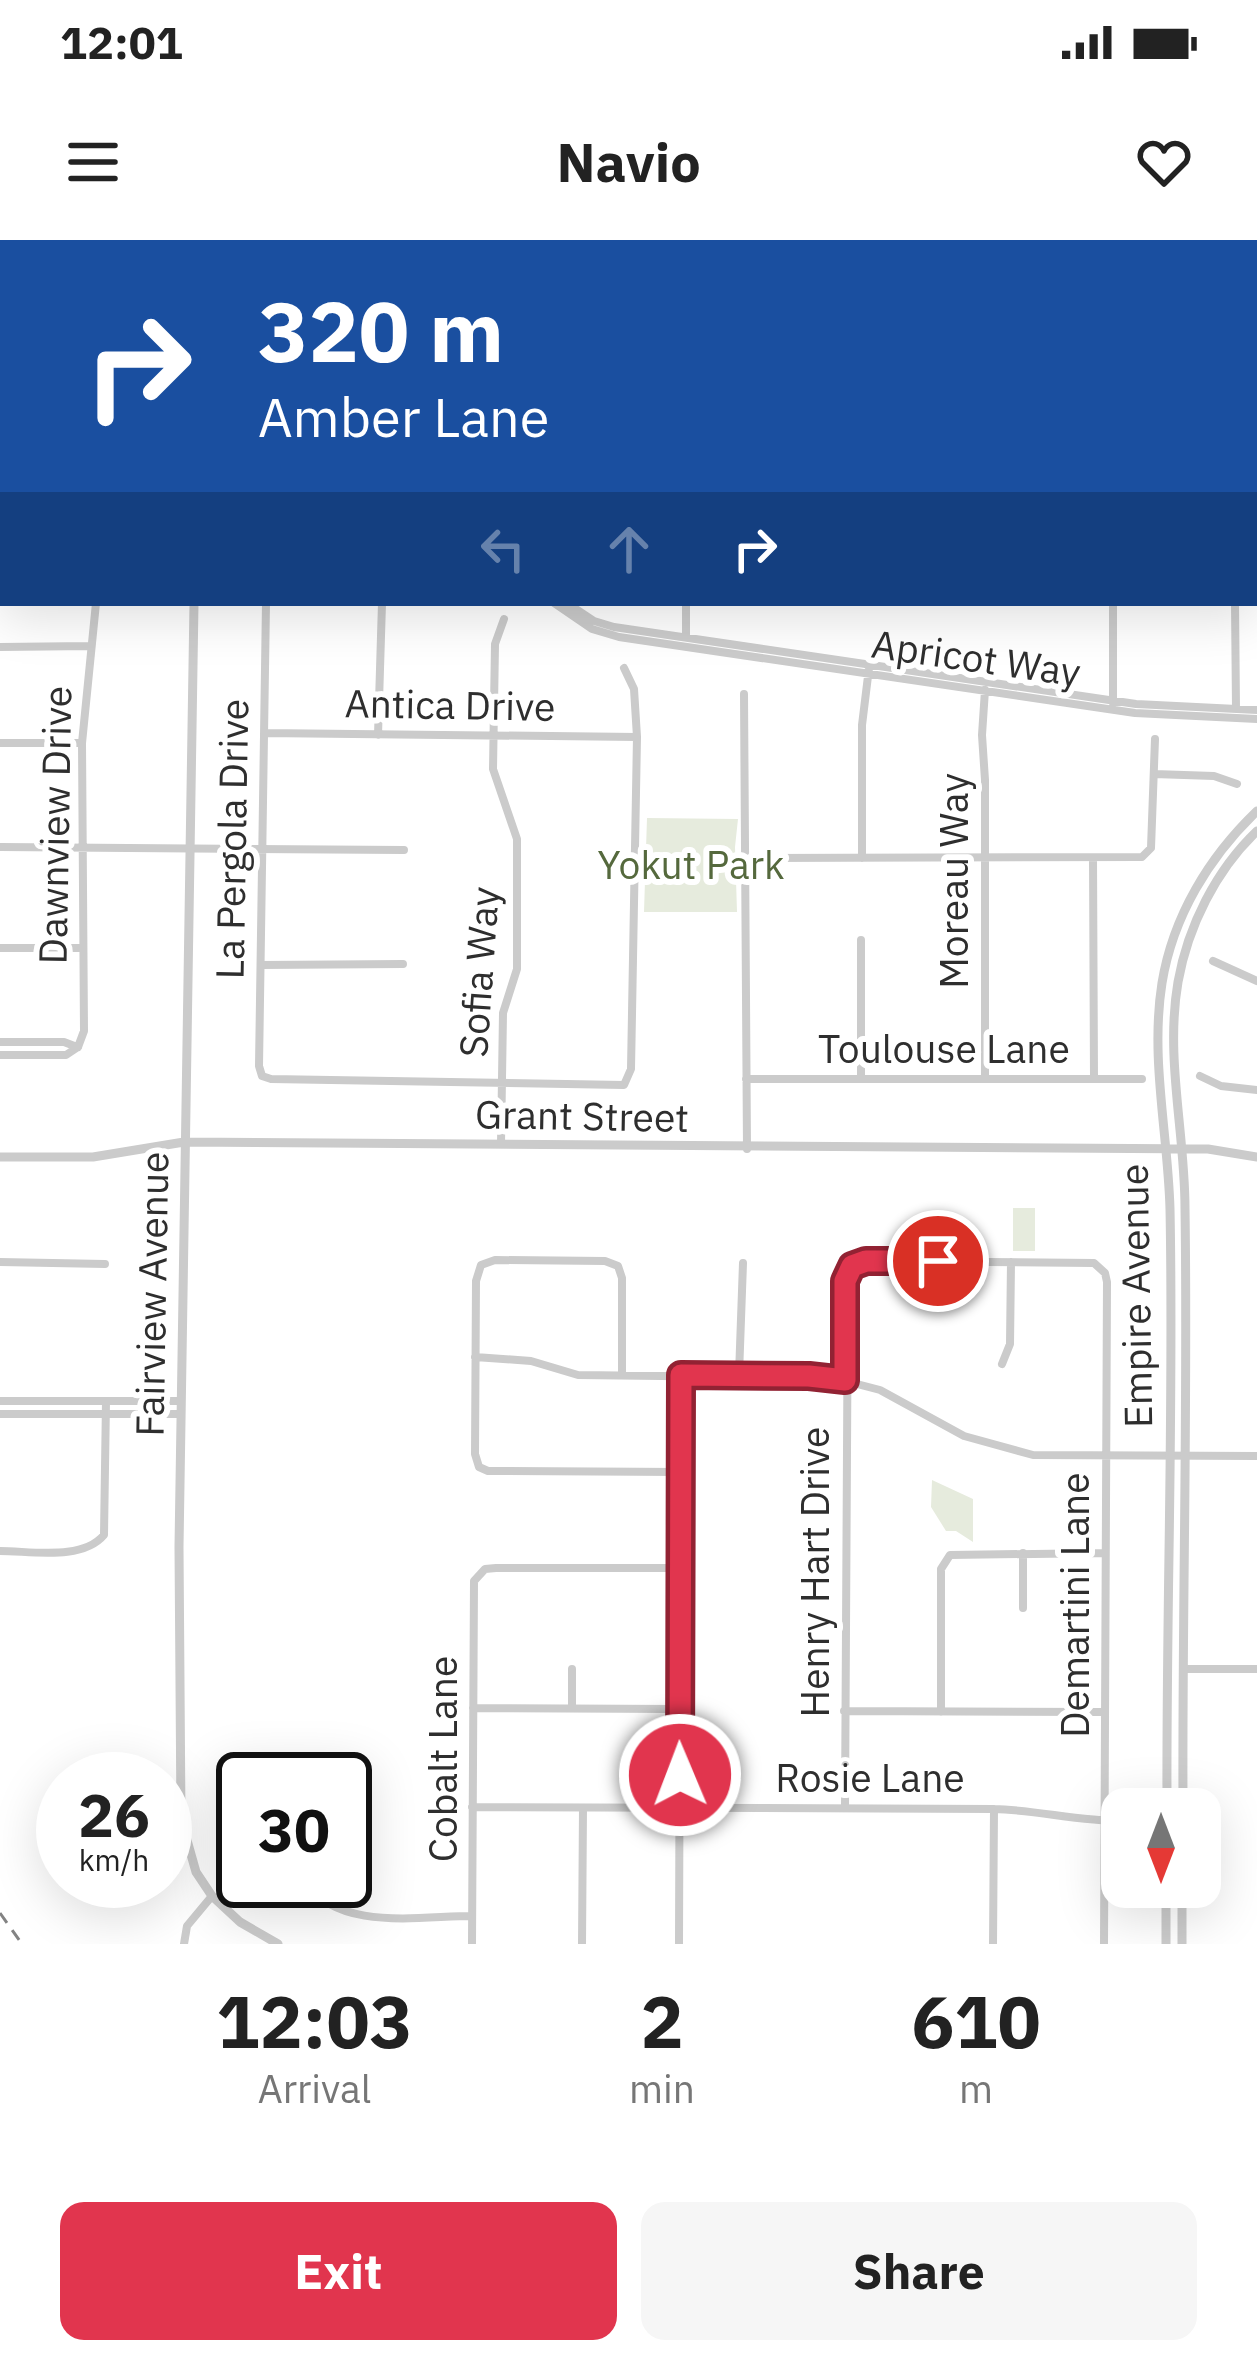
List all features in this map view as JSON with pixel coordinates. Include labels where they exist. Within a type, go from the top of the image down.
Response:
[{"type":"street","name":"Dawnview Drive","points":[[78,1047],[84,1031],[82,743],[96,606]]},
{"type":"street","name":"Fairview Avenue","points":[[194,606],[181,1401],[181,1819],[196,1872],[212,1896],[240,1922],[278,1944]]},
{"type":"street","name":"La Pergola Drive","points":[[266,606],[262,1076],[501,1081]]},
{"type":"street","points":[[378,735],[382,606]]},
{"type":"street","name":"Apricot Way","points":[[559,606],[605,634],[1113,705],[1257,715]]},
{"type":"street","name":"Apricot Way","points":[[572,606],[595,621],[685,642]]},
{"type":"street","points":[[685,642],[686,606]]},
{"type":"street","points":[[1113,705],[1114,606]]},
{"type":"street","points":[[1235,606],[1236,711]]},
{"type":"street","name":"Sofia Way","points":[[501,1144],[503,1013],[517,969],[517,839],[494,770],[495,644],[504,619]]},
{"type":"street","points":[[0,646],[90,646]]},
{"type":"street","points":[[501,1081],[614,1087],[628,1079],[637,737],[634,689],[625,668]]},
{"type":"street","points":[[862,858],[862,725],[868,669]]},
{"type":"street","name":"Moreau Way","points":[[985,1078],[982,735],[986,687]]},
{"type":"street","points":[[744,694],[747,1149]]},
{"type":"street","name":"Antica Drive","points":[[264,733],[637,737]]},
{"type":"street","points":[[745,858],[1142,857],[1151,848],[1155,739]]},
{"type":"street","points":[[0,743],[82,743]]},
{"type":"street","points":[[1154,774],[1214,776],[1237,784]]},
{"type":"street","name":"Empire Avenue","points":[[1166,1788],[1170,1205],[1157,1030],[1170,947],[1201,879],[1232,834],[1257,811]]},
{"type":"street","name":"Empire Avenue","points":[[1183,1788],[1186,1203],[1173,1029],[1185,950],[1214,885],[1257,831]]},
{"type":"street","points":[[0,847],[404,850]]},
{"type":"street","points":[[1093,857],[1094,1078]]},
{"type":"street","points":[[861,940],[861,1078]]},
{"type":"street","points":[[0,948],[81,948]]},
{"type":"street","points":[[1213,962],[1257,981]]},
{"type":"street","points":[[261,965],[403,964]]},
{"type":"street","points":[[0,1042],[64,1042],[78,1047]]},
{"type":"street","points":[[0,1055],[66,1055],[78,1047]]},
{"type":"street","points":[[1200,1076],[1222,1086],[1257,1090]]},
{"type":"street","name":"Toulouse Lane","points":[[746,1078],[1142,1078]]},
{"type":"street","name":"Grant Street","points":[[0,1157],[93,1157],[184,1142],[1180,1151]]},
{"type":"street","points":[[1180,1151],[1257,1156]]},
{"type":"street","points":[[622,1375],[618,1266],[583,1260],[495,1260],[482,1265],[476,1280],[475,1454],[479,1467],[488,1471],[680,1472]]},
{"type":"street","name":"Henry Hart Drive","points":[[844,1808],[845,1281],[852,1266],[866,1261],[1011,1262]]},
{"type":"street","points":[[0,1262],[105,1264]]},
{"type":"street","points":[[1002,1364],[1010,1344],[1011,1262]]},
{"type":"street","name":"Demartini Lane","points":[[1011,1262],[1086,1262],[1101,1267],[1107,1282],[1105,1788]]},
{"type":"street","points":[[739,1376],[743,1263]]},
{"type":"street","points":[[475,1357],[531,1361],[578,1375],[845,1380],[880,1390],[964,1436],[1034,1455],[1257,1456]]},
{"type":"street","points":[[679,1944],[681,1375]]},
{"type":"street","points":[[0,1401],[181,1401]]},
{"type":"street","points":[[0,1551],[82,1551],[104,1535],[106,1401]]},
{"type":"street","points":[[0,1414],[181,1414]]},
{"type":"street","points":[[1023,1553],[1023,1608]]},
{"type":"street","points":[[941,1712],[941,1568],[950,1556],[1105,1553]]},
{"type":"street","name":"Cobalt Lane","points":[[472,1944],[474,1588],[478,1575],[496,1568],[679,1568]]},
{"type":"street","points":[[572,1669],[572,1708]]},
{"type":"street","points":[[1183,1669],[1257,1669]]},
{"type":"street","points":[[473,1708],[678,1709]]},
{"type":"street","points":[[844,1711],[1104,1712]]},
{"type":"street","name":"Rosie Lane","points":[[472,1807],[994,1809],[1101,1821]]},
{"type":"street","points":[[582,1944],[583,1808]]},
{"type":"street","points":[[993,1944],[994,1809]]},
{"type":"street","points":[[184,1944],[187,1926],[212,1896]]},
{"type":"street","points":[[339,1908],[355,1916],[472,1916]]},
{"type":"street","name":"Demartini Lane","points":[[1104,1908],[1104,1944]]},
{"type":"street","points":[[1166,1908],[1166,1944]]},
{"type":"street","points":[[1182,1908],[1182,1944]]},
{"type":"green space","name":"Yokut Park","points":[[647,818],[738,819],[737,912],[644,912]]},
{"type":"green space","points":[[1013,1208],[1035,1208],[1035,1251],[1013,1251]]},
{"type":"green space","points":[[932,1480],[973,1499],[973,1542],[956,1531],[946,1531],[931,1507]]},
{"type":"railway","points":[[0,1913],[22,1944]]},
{"type":"route","points":[[680,1775],[681,1375],[845,1380],[845,1281],[852,1266],[866,1261],[938,1261]]}]
